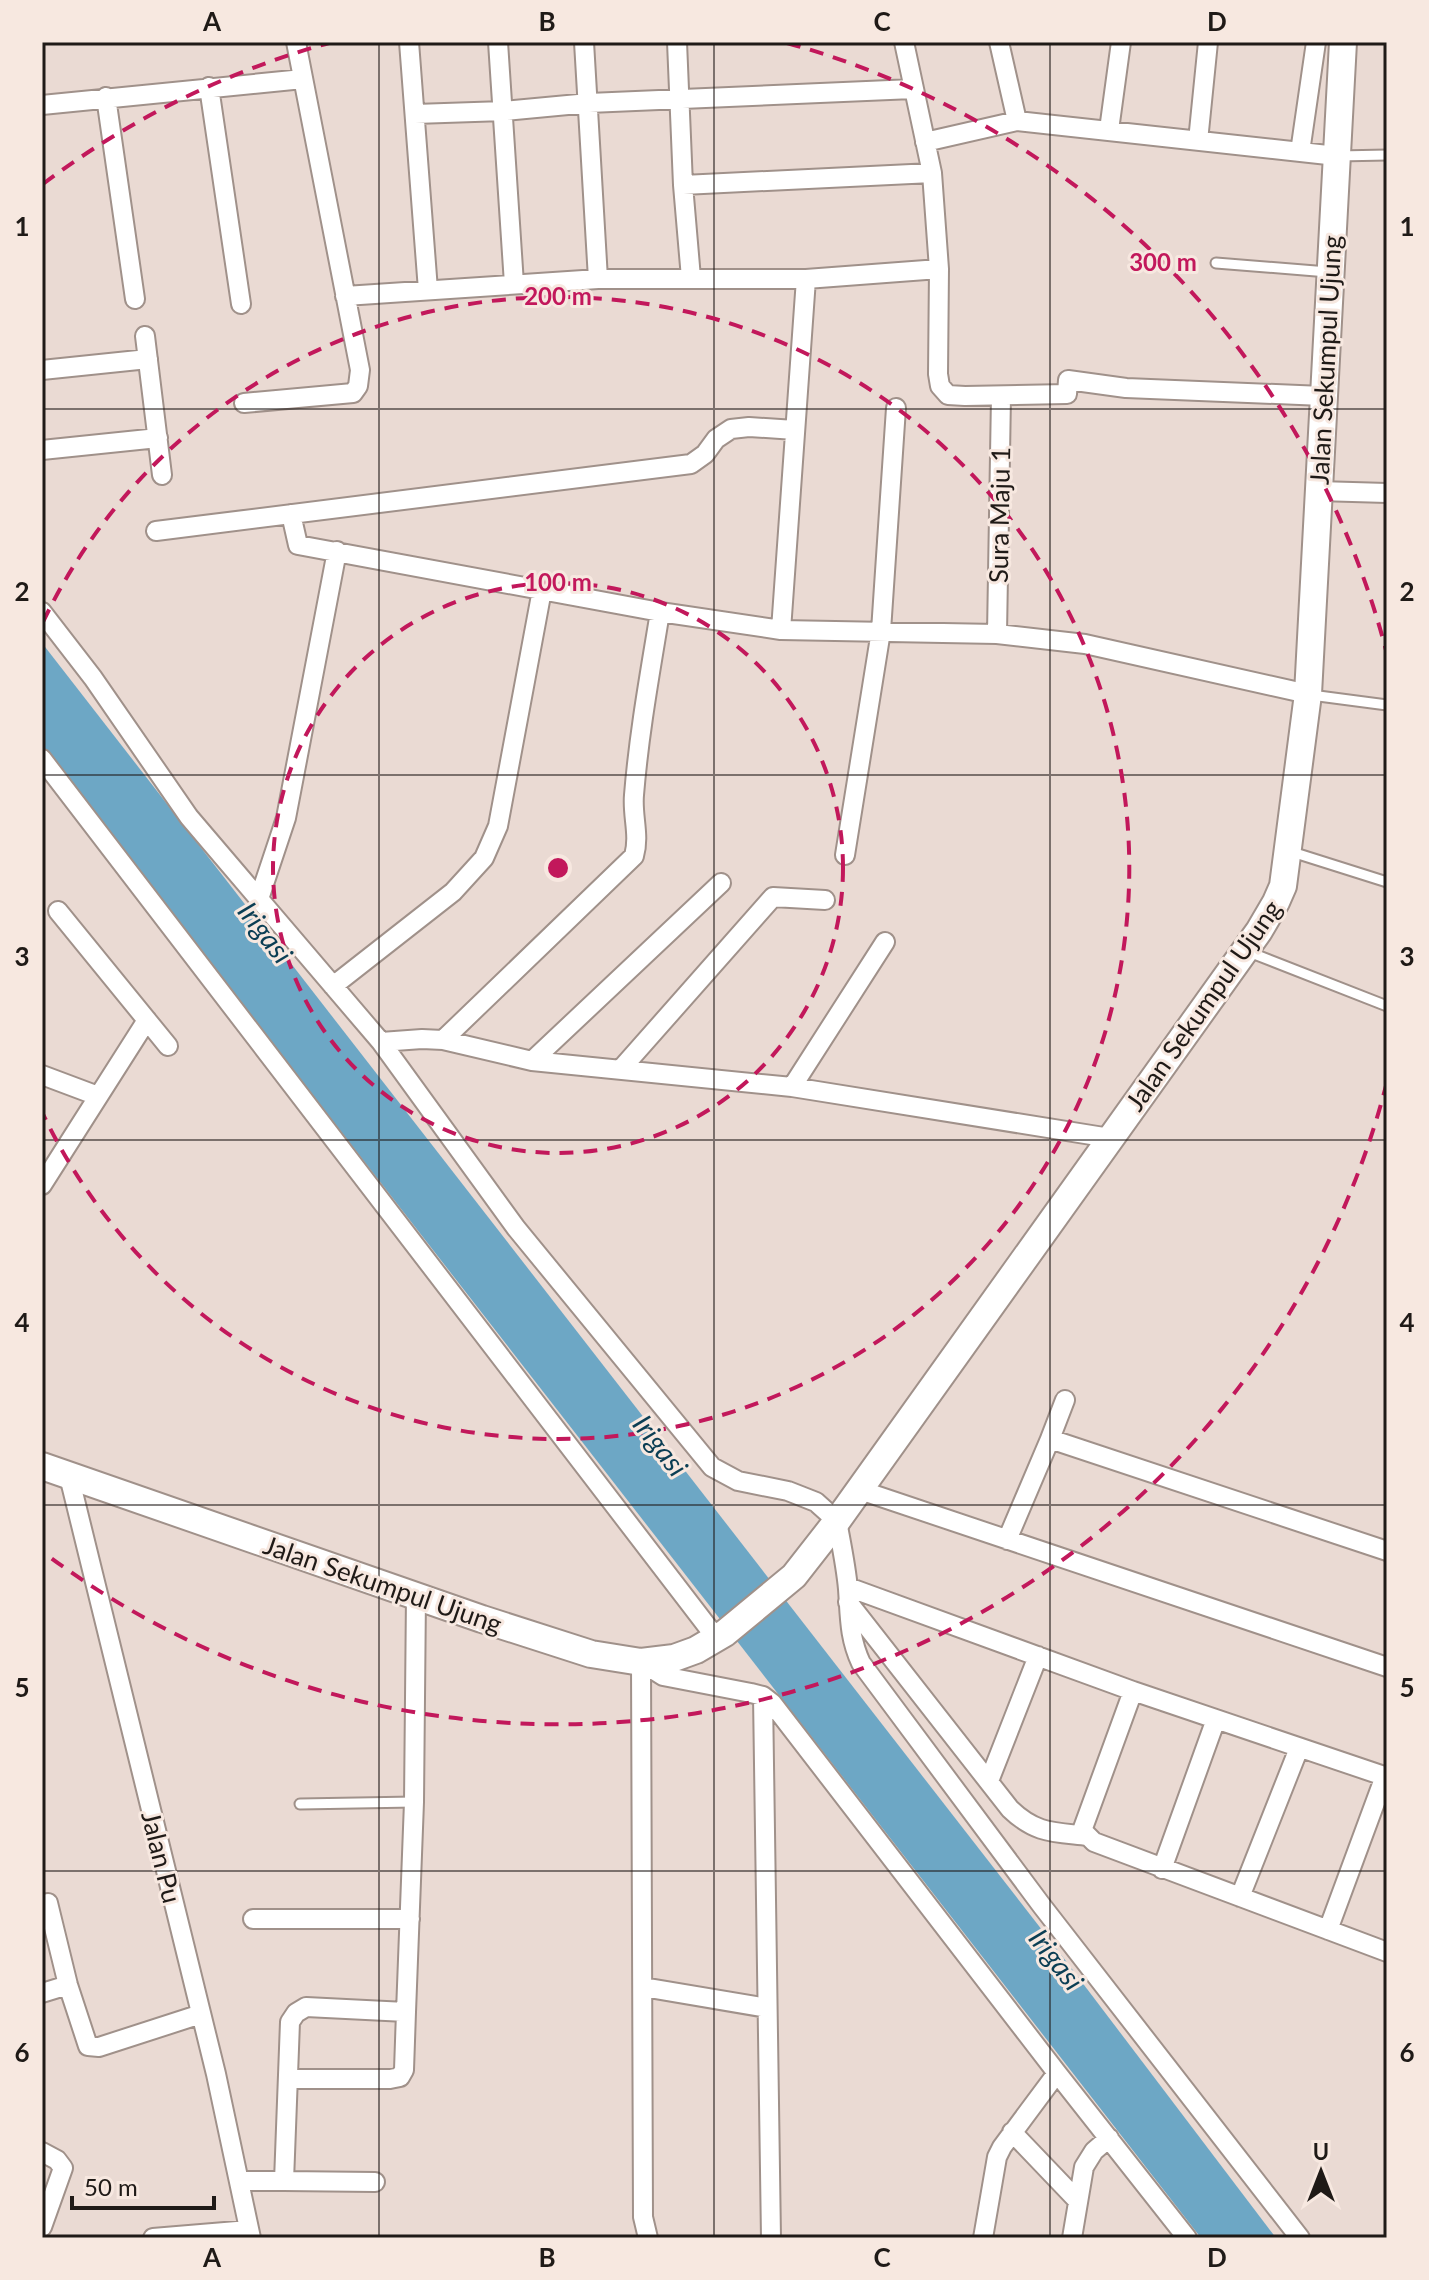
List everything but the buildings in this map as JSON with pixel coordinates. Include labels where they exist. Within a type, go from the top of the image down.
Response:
[{"type":"main road","name":"Jalan Sekumpul Ujung","points":[[42,1466],[591,1654],[644,1661],[674,1658],[696,1650],[721,1636],[794,1576],[860,1490],[1244,950],[1283,886],[1308,694],[1343,42]]},
{"type":"street","points":[[244,403],[353,393],[358,386],[360,370],[303,79],[299,42]]},
{"type":"street","points":[[409,42],[428,290]]},
{"type":"street","points":[[498,42],[514,284]]},
{"type":"street","points":[[584,42],[598,279]]},
{"type":"street","points":[[677,42],[683,185],[691,278]]},
{"type":"street","points":[[904,42],[932,173],[939,269],[938,374],[940,386],[948,395],[1067,394],[1068,380],[1148,389],[1323,396]]},
{"type":"street","points":[[999,42],[1017,121]]},
{"type":"street","points":[[1109,130],[1121,42]]},
{"type":"street","points":[[1198,141],[1208,42]]},
{"type":"street","points":[[1300,152],[1316,42]]},
{"type":"street","points":[[42,105],[303,79]]},
{"type":"street","points":[[209,87],[241,304]]},
{"type":"street","points":[[415,114],[913,89]]},
{"type":"street","points":[[106,97],[135,299]]},
{"type":"street","points":[[925,142],[1017,121],[1337,156]]},
{"type":"street","points":[[683,185],[932,173]]},
{"type":"street","points":[[345,296],[598,279],[806,279],[939,269]]},
{"type":"street","points":[[781,630],[806,279]]},
{"type":"street","points":[[145,336],[162,475]]},
{"type":"street","points":[[42,370],[148,359]]},
{"type":"street","name":"Sura Maju 1","points":[[997,634],[1001,396]]},
{"type":"street","points":[[845,855],[881,631],[896,408]]},
{"type":"street","points":[[156,531],[691,464],[731,429],[795,430]]},
{"type":"street","points":[[42,450],[158,438]]},
{"type":"street","points":[[1318,491],[1387,493]]},
{"type":"street","points":[[291,514],[298,545],[660,612],[781,630],[997,634],[1085,644],[1308,694]]},
{"type":"street","points":[[259,899],[286,818],[337,551]]},
{"type":"street","points":[[333,986],[453,892],[484,858],[498,826],[542,590]]},
{"type":"street","points":[[42,612],[93,678],[189,817],[381,1042],[516,1228],[712,1467],[738,1481],[788,1491],[816,1502],[837,1521],[853,1647],[861,1663],[1042,1906],[1300,2238]]},
{"type":"street","points":[[443,1040],[634,856],[637,833],[633,800],[660,612]]},
{"type":"street","points":[[42,759],[721,1636]]},
{"type":"street","points":[[532,1061],[721,883]]},
{"type":"street","points":[[621,1069],[773,897],[825,900]]},
{"type":"street","points":[[58,911],[168,1046]]},
{"type":"street","points":[[792,1087],[885,942]]},
{"type":"street","points":[[42,1185],[147,1020]]},
{"type":"street","points":[[381,1042],[443,1040],[532,1061],[792,1087],[1110,1138]]},
{"type":"street","points":[[42,1075],[98,1096]]},
{"type":"street","points":[[1007,1540],[1065,1400]]},
{"type":"street","points":[[1050,1439],[1387,1551]]},
{"type":"street","name":"Jalan Pu","points":[[69,1476],[201,2014],[250,2234]]},
{"type":"street","points":[[860,1490],[1387,1667]]},
{"type":"street","points":[[288,2079],[390,2079],[400,2077],[404,2070],[414,1802],[416,1595]]},
{"type":"street","points":[[848,1595],[1038,1656],[1386,1777],[1328,1930]]},
{"type":"street","points":[[848,1595],[1010,1809],[1037,1829],[1088,1836]]},
{"type":"street","points":[[989,1781],[1038,1656]]},
{"type":"street","points":[[644,1661],[663,1676],[763,1696],[772,1703],[1187,2238]]},
{"type":"street","points":[[644,1661],[643,2217],[648,2238]]},
{"type":"street","points":[[1133,1691],[1083,1828],[1088,1836],[1094,1842],[1162,1869],[1387,1952]]},
{"type":"street","points":[[763,1696],[771,2238]]},
{"type":"street","points":[[1162,1869],[1216,1719]]},
{"type":"street","points":[[1240,1897],[1299,1748]]},
{"type":"street","points":[[48,1903],[68,1985],[88,2046],[99,2047],[201,2014]]},
{"type":"street","points":[[253,1919],[410,1919]]},
{"type":"street","points":[[42,1993],[68,1985]]},
{"type":"street","points":[[643,1987],[767,2008]]},
{"type":"street","points":[[284,2181],[290,2022],[296,2013],[306,2007],[406,2012]]},
{"type":"street","points":[[983,2238],[997,2157],[1057,2073]]},
{"type":"street","points":[[1012,2132],[1077,2200]]},
{"type":"street","points":[[1072,2238],[1084,2167],[1090,2156],[1109,2138]]},
{"type":"street","points":[[42,2152],[61,2164],[63,2172],[42,2227]]},
{"type":"street","points":[[239,2181],[375,2182]]},
{"type":"street","points":[[153,2238],[250,2234]]},
{"type":"lane","points":[[1337,156],[1387,155]]},
{"type":"lane","points":[[1216,263],[1329,272]]},
{"type":"lane","points":[[1308,694],[1387,705]]},
{"type":"lane","points":[[1289,851],[1387,882]]},
{"type":"lane","points":[[1244,950],[1387,1006]]},
{"type":"lane","points":[[300,1804],[414,1802]]},
{"type":"water","name":"Irigasi","points":[[42,643],[1056,1948],[1276,2238],[1201,2238],[42,747]]}]
